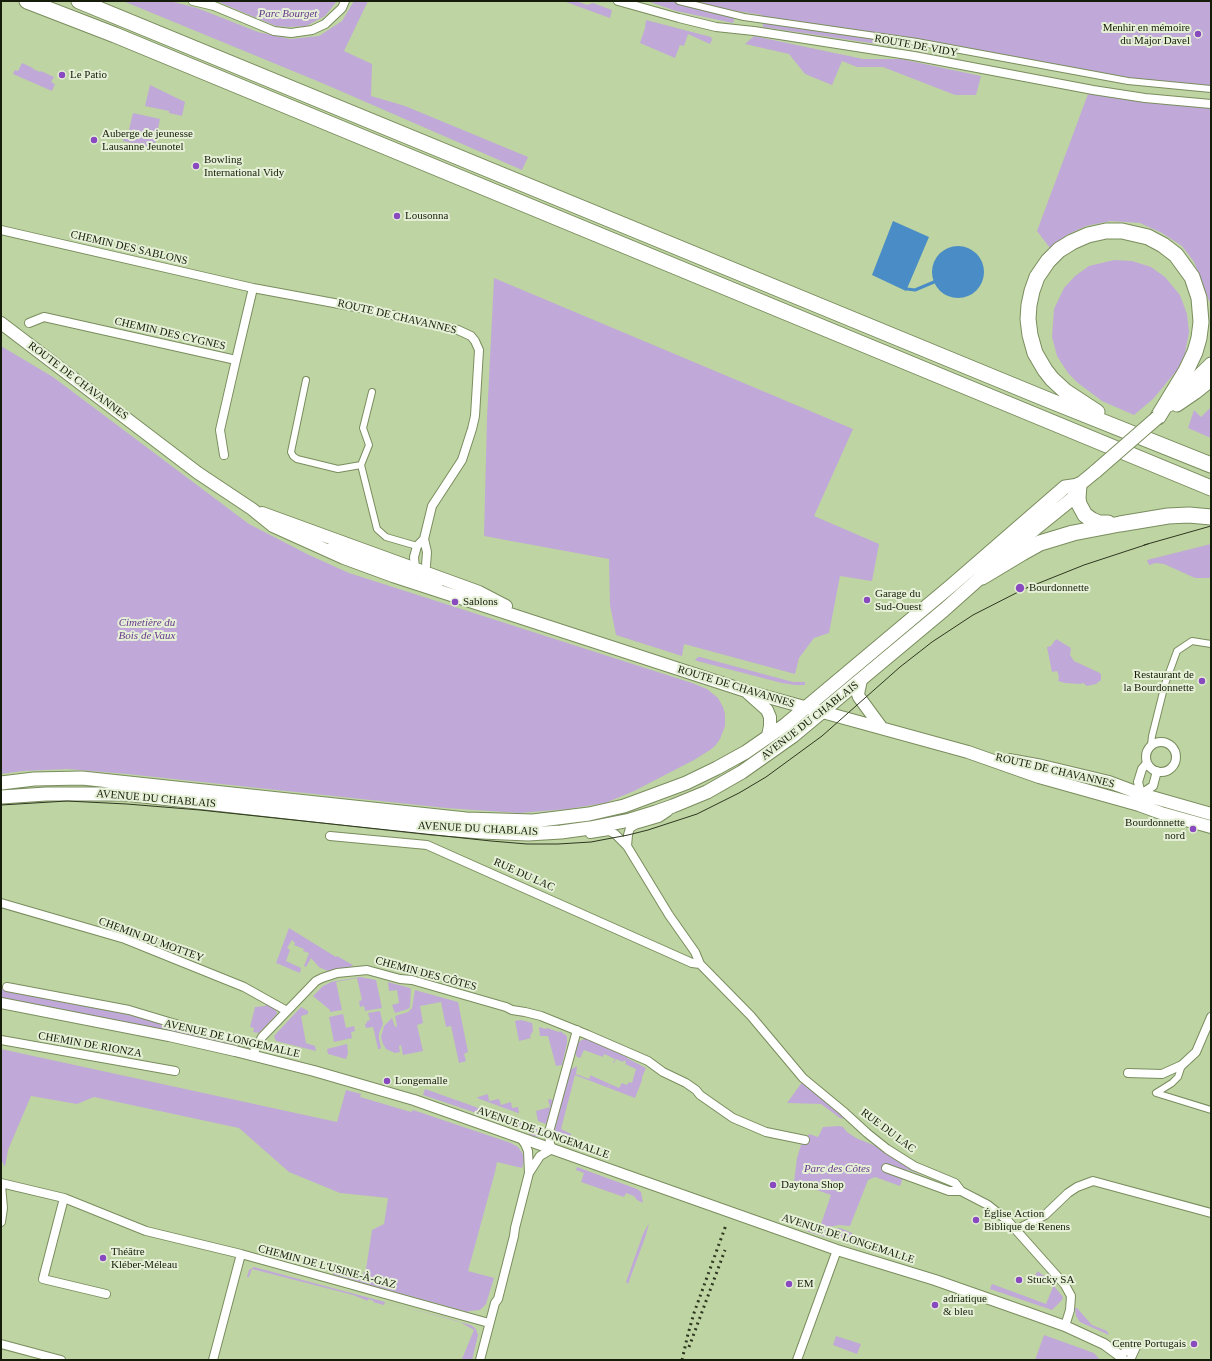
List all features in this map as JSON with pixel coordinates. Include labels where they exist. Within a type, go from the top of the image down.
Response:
[{"type":"highway","points":[[27,1],[122,38],[1211,488]]},
{"type":"highway","points":[[79,1],[1046,399],[1211,465]]},
{"type":"highway","points":[[1147,439],[1112,420],[1065,391],[1052,379],[1035,353],[1030,335],[1028,318],[1032,291],[1037,277],[1048,261],[1059,250],[1088,234],[1106,231],[1122,231],[1140,235],[1155,241],[1176,255],[1192,277],[1197,290],[1201,306],[1198,346],[1190,365],[1158,417]]},
{"type":"highway","points":[[1079,485],[1079,504],[1085,515],[1099,523],[1120,524]]},
{"type":"highway","points":[[982,577],[1022,552],[1040,543],[1074,533],[1168,516],[1188,515],[1211,517]]},
{"type":"main road","name":"ROUTE DE CHAVANNES","points":[[1,323],[198,473],[252,509],[273,526],[375,570],[478,598]]},
{"type":"main road","points":[[1158,417],[1211,364]]},
{"type":"main road","points":[[1158,417],[1196,392],[1211,380]]},
{"type":"main road","name":"AVENUE DU CHABLAIS","points":[[1,797],[46,794],[125,794],[431,828],[528,834],[590,828],[630,820],[674,806],[707,792],[742,772],[777,749],[823,712],[982,577],[1072,498],[1079,485],[1158,417]]},
{"type":"main road","name":"AVENUE DU CHABLAIS","points":[[1,783],[34,779],[82,778],[466,820],[533,821],[589,814],[624,806],[652,797],[718,768],[785,725],[952,585],[1065,487],[1079,485]]},
{"type":"main road","name":"ROUTE DE CHAVANNES","points":[[252,509],[400,563],[420,566],[478,598],[530,620],[746,691],[968,752],[1039,776],[1211,814]]},
{"type":"main road","points":[[861,680],[858,694],[859,697],[881,727]]},
{"type":"main road","points":[[746,691],[767,710],[770,717],[768,736]]},
{"type":"main road","name":"ROUTE DE CHAVANNES","points":[[1140,799],[1161,812],[1211,827]]},
{"type":"street","points":[[193,1],[214,6],[274,31],[290,33],[312,30],[325,24],[342,8],[345,1]]},
{"type":"street","name":"ROUTE DE VIDY","points":[[618,1],[672,17],[716,27],[754,31],[914,56],[1093,90],[1145,98],[1211,104]]},
{"type":"street","points":[[679,1],[744,17],[917,42],[1128,81],[1211,89]]},
{"type":"street","name":"CHEMIN DES SABLONS","points":[[1,230],[253,288]]},
{"type":"street","points":[[236,360],[253,288]]},
{"type":"street","name":"ROUTE DE CHAVANNES","points":[[253,288],[333,302],[458,330],[471,336],[475,341],[479,350],[475,416],[472,429],[462,460],[432,506],[424,539],[418,546],[420,566]]},
{"type":"street","name":"CHEMIN DES CYGNES","points":[[29,323],[44,317],[236,360],[220,430],[224,455]]},
{"type":"street","points":[[306,380],[291,452],[293,456],[297,459],[338,469],[360,465]]},
{"type":"street","points":[[372,392],[363,428],[369,445],[360,465],[377,529],[386,537],[418,546]]},
{"type":"street","name":"ROUTE DE CHAVANNES","points":[[312,544],[335,548],[410,575],[420,566],[426,545],[424,539]]},
{"type":"street","points":[[1151,745],[1157,742],[1163,742],[1170,745],[1174,749],[1176,759],[1172,767],[1166,771],[1157,771],[1152,769],[1147,764],[1146,757],[1147,751],[1151,745],[1166,684],[1177,651],[1192,641],[1211,644]]},
{"type":"street","points":[[1140,799],[1138,782],[1142,769],[1147,764]]},
{"type":"street","points":[[1140,799],[1153,786],[1157,771]]},
{"type":"street","points":[[627,846],[630,828],[635,825],[659,818],[666,814],[674,806]]},
{"type":"street","name":"RUE DU LAC","points":[[528,834],[545,838],[560,838],[609,831],[615,834],[627,846],[669,914],[695,952],[700,964],[751,1016],[803,1078],[887,1148],[914,1166],[955,1183],[961,1191],[988,1205],[1004,1217],[1016,1230],[1065,1285],[1071,1296],[1070,1310],[1065,1326]]},
{"type":"street","name":"RUE DU LAC","points":[[330,836],[427,845],[692,963],[700,964]]},
{"type":"street","name":"CHEMIN DU MOTTEY","points":[[1,903],[125,939],[244,987],[287,1011]]},
{"type":"street","name":"CHEMIN DES CÔTES","points":[[254,1052],[262,1037],[316,982],[322,978],[337,973],[367,970],[400,979],[412,980],[512,1010],[525,1012],[577,1030],[648,1061],[663,1072],[686,1083],[700,1095],[733,1118],[766,1132],[805,1140]]},
{"type":"street","points":[[7,987],[129,1010],[199,1031],[249,1043],[254,1052]]},
{"type":"street","name":"AVENUE DE LONGEMALLE","points":[[1,1003],[254,1052],[414,1100],[837,1250],[935,1280],[1065,1326]]},
{"type":"street","points":[[1128,1073],[1162,1074],[1182,1065],[1196,1052],[1211,1017]]},
{"type":"street","points":[[529,1173],[540,1156],[552,1149],[550,1144],[550,1132],[577,1030]]},
{"type":"street","name":"CHEMIN DE RIONZA","points":[[1,1040],[175,1071]]},
{"type":"street","points":[[1182,1065],[1178,1077],[1172,1083],[1156,1093],[1211,1110]]},
{"type":"street","points":[[536,1143],[543,1140],[550,1132]]},
{"type":"street","points":[[480,1360],[489,1323],[495,1303],[498,1299],[529,1173],[528,1151],[526,1144],[520,1137]]},
{"type":"street","points":[[886,1168],[949,1191],[961,1191]]},
{"type":"street","points":[[1016,1230],[1045,1215],[1066,1195],[1083,1184],[1093,1181],[1211,1213]]},
{"type":"street","points":[[1,1222],[3,1208],[1,1184],[64,1198],[146,1231],[241,1254]]},
{"type":"street","points":[[64,1198],[43,1278],[106,1294]]},
{"type":"street","points":[[796,1360],[837,1250]]},
{"type":"street","name":"CHEMIN DE L'USINE-À-GAZ","points":[[213,1360],[241,1254],[489,1323]]},
{"type":"street","points":[[1065,1326],[1104,1344],[1118,1357],[1136,1347],[1130,1360]]},
{"type":"street","points":[[1,1344],[28,1352]]},
{"type":"green space","points":[[123,1],[170,1],[197,8],[258,32],[290,39],[319,36],[342,21],[354,1],[368,1],[344,51],[372,64],[371,96],[405,106],[528,157],[522,170],[322,83]]},
{"type":"green space","name":"Parc Bourget","points":[[216,1],[337,1],[325,16],[306,26],[289,27],[276,26]]},
{"type":"green space","points":[[563,1],[576,1],[587,5],[593,3],[612,10],[610,18]]},
{"type":"green space","points":[[647,1],[1211,1],[1211,87],[1143,80],[908,38],[904,48],[763,27],[762,15],[737,11],[733,23],[676,11]]},
{"type":"green space","points":[[646,20],[711,37],[712,40],[710,44],[688,34],[684,46],[680,45],[675,58],[640,43]]},
{"type":"green space","points":[[754,36],[863,59],[901,59],[981,76],[976,95],[955,95],[883,67],[857,67],[842,61],[832,85],[805,74],[789,54],[745,44]]},
{"type":"green space","points":[[22,63],[54,77],[51,82],[55,84],[52,91],[13,74],[15,70],[18,71]]},
{"type":"green space","points":[[150,85],[185,102],[182,116],[169,113],[169,111],[145,106]]},
{"type":"green space","points":[[1088,94],[1211,107],[1211,302],[1209,301],[1194,262],[1182,246],[1162,233],[1140,223],[1111,221],[1086,226],[1067,235],[1050,248],[1037,231]]},
{"type":"green space","points":[[133,113],[160,119],[154,148],[123,141],[124,134],[128,134]]},
{"type":"green space","points":[[1114,260],[1132,261],[1151,267],[1165,277],[1180,295],[1187,314],[1189,332],[1185,353],[1178,369],[1153,399],[1134,415],[1102,401],[1078,383],[1068,373],[1057,356],[1052,337],[1054,309],[1064,288],[1075,276],[1089,266]]},
{"type":"green space","points":[[494,278],[853,429],[814,516],[879,544],[872,581],[840,576],[829,633],[814,638],[799,658],[795,674],[684,644],[682,656],[616,635],[610,605],[609,559],[484,536],[487,417]]},
{"type":"green space","name":"Cimetière du Bois de Vaux","points":[[1,346],[53,377],[249,524],[309,555],[349,573],[707,689],[718,698],[725,714],[725,726],[720,739],[715,746],[694,760],[634,791],[605,803],[568,809],[519,813],[446,808],[68,769],[23,771],[1,774]]},
{"type":"green space","points":[[1211,407],[1211,438],[1188,428],[1194,410],[1201,417]]},
{"type":"green space","points":[[1211,544],[1211,578],[1195,578],[1164,564],[1156,563],[1149,565],[1147,560]]},
{"type":"green space","points":[[1056,639],[1071,648],[1070,655],[1074,661],[1100,673],[1101,680],[1096,684],[1087,686],[1083,683],[1065,683],[1058,681],[1059,677],[1057,671],[1052,672],[1047,647],[1051,646]]},
{"type":"green space","points":[[698,657],[793,682],[805,682],[805,685],[782,683],[695,660]]},
{"type":"green space","points":[[289,928],[336,957],[337,956],[353,965],[347,969],[328,971],[319,967],[311,958],[306,967],[304,966],[309,953],[294,945],[295,943],[292,940],[287,948],[290,950],[286,961],[301,968],[300,973],[276,963]]},
{"type":"green space","points":[[360,977],[376,980],[382,1008],[365,1011],[364,1006],[360,1007],[359,1001],[362,1000],[357,978],[336,982],[342,1010],[330,1012],[330,1010],[313,996],[323,986],[331,982]]},
{"type":"green space","points":[[388,982],[411,989],[410,1007],[408,1009],[395,1013],[392,1005],[399,1003],[397,990],[389,991]]},
{"type":"green space","points":[[1,986],[133,1016],[234,1043],[233,1046],[1,998]]},
{"type":"green space","points":[[415,990],[458,1002],[468,1052],[464,1054],[466,1061],[459,1063],[451,1026],[446,1027],[441,1002],[420,1006],[423,1023],[417,1025],[423,1051],[403,1055],[401,1045],[399,1046],[400,1052],[395,1053],[386,1049],[381,1037],[384,1026],[392,1018],[395,1027],[397,1026],[395,1016],[408,1012],[412,1008]]},
{"type":"green space","points":[[267,1003],[276,1008],[277,1014],[260,1032],[253,1032],[254,1028],[250,1027],[255,1007],[265,1006]]},
{"type":"green space","points":[[301,1007],[308,1011],[308,1014],[301,1016],[306,1043],[315,1046],[316,1051],[276,1041],[274,1036]]},
{"type":"green space","points":[[380,1011],[383,1024],[379,1033],[381,1047],[378,1049],[373,1027],[366,1028],[365,1024],[370,1020],[368,1013]]},
{"type":"green space","points":[[343,1014],[346,1028],[354,1026],[355,1031],[351,1032],[352,1038],[334,1042],[329,1017]]},
{"type":"green space","points":[[521,1020],[532,1023],[533,1031],[530,1036],[531,1038],[519,1041],[515,1021]]},
{"type":"green space","points":[[539,1027],[560,1031],[567,1036],[562,1065],[556,1066],[548,1036],[540,1036]]},
{"type":"green space","points":[[584,1039],[627,1057],[646,1068],[635,1098],[575,1075],[561,1129],[571,1134],[571,1138],[554,1132],[570,1070],[577,1066],[576,1074],[589,1079],[591,1075],[619,1088],[622,1083],[627,1085],[629,1082],[632,1083],[636,1069],[625,1064],[626,1062],[624,1060],[623,1062],[616,1059],[613,1063],[615,1059],[604,1054],[603,1057],[584,1050],[580,1058],[577,1057],[575,1053],[577,1044]]},
{"type":"green space","points":[[347,1044],[348,1053],[346,1059],[328,1054],[327,1049]]},
{"type":"green space","points":[[1,1049],[337,1122],[346,1090],[361,1094],[360,1097],[411,1112],[413,1110],[511,1143],[518,1147],[523,1154],[524,1161],[522,1168],[497,1162],[468,1271],[494,1278],[486,1304],[480,1310],[468,1312],[334,1275],[330,1269],[362,1276],[366,1269],[372,1230],[384,1224],[388,1198],[340,1193],[289,1172],[239,1128],[94,1097],[77,1104],[31,1096],[8,1150],[5,1167],[1,1160]]},
{"type":"green space","points":[[803,1081],[846,1119],[840,1118],[821,1104],[787,1103]]},
{"type":"green space","points":[[425,1089],[546,1132],[538,1137],[530,1135],[527,1130],[423,1095]]},
{"type":"green space","points":[[488,1094],[489,1101],[499,1099],[501,1105],[511,1102],[512,1108],[518,1107],[519,1113],[477,1098]]},
{"type":"green space","points":[[549,1099],[553,1100],[546,1124],[538,1121],[536,1111],[550,1107]]},
{"type":"green space","name":"Parc des Côtes","points":[[823,1127],[843,1127],[847,1132],[856,1138],[878,1147],[922,1175],[906,1169],[900,1186],[875,1177],[868,1180],[850,1226],[839,1225],[824,1228],[821,1227],[821,1224],[831,1195],[794,1182],[797,1158],[801,1145],[809,1134],[818,1137]]},
{"type":"green space","points":[[577,1167],[637,1189],[641,1192],[643,1203],[637,1200],[634,1196],[626,1193],[624,1197],[581,1182],[584,1173],[576,1170]]},
{"type":"green space","points":[[649,1223],[628,1284],[626,1282],[643,1234]]},
{"type":"green space","points":[[808,1227],[822,1231],[840,1228],[852,1233],[859,1245],[857,1248],[850,1241],[836,1236],[828,1238],[806,1231]]},
{"type":"green space","points":[[254,1267],[385,1302],[384,1305],[368,1299],[368,1301],[353,1295],[252,1269],[249,1277],[247,1277],[249,1270]]},
{"type":"green space","points":[[1038,1271],[1042,1275],[1046,1276],[1063,1297],[1052,1310],[990,1289],[992,1284],[1046,1304],[1053,1287],[1047,1279],[1035,1275]]},
{"type":"green space","points":[[385,1302],[458,1321],[460,1322]]},
{"type":"green space","points":[[1075,1308],[1077,1308],[1092,1325],[1107,1331],[1109,1335],[1080,1322],[1076,1316]]},
{"type":"green space","points":[[460,1322],[471,1325],[476,1329],[478,1335],[472,1360],[462,1359],[474,1330]]},
{"type":"green space","points":[[1044,1335],[1094,1353],[1100,1360],[1035,1360]]},
{"type":"green space","points":[[836,1336],[861,1344],[857,1354],[833,1345]]},
{"type":"water","points":[[893,221],[929,237],[906,291],[872,275]]},
{"type":"water","points":[[953,246],[963,246],[977,253],[984,267],[984,277],[977,291],[963,298],[953,298],[943,294],[936,287],[932,277],[932,267],[936,257],[943,250]]},
{"type":"waterway","points":[[907,289],[915,290],[934,282]]},
{"type":"tram line","points":[[1144,545],[1211,526]]},
{"type":"tram line","points":[[1,805],[67,801],[127,804],[200,810],[527,844],[591,842],[628,835],[697,814],[739,793],[766,777],[822,736],[900,667],[932,642],[973,615],[1024,589],[1084,565],[1148,544]]},
{"type":"railway","points":[[682,1360],[694,1313],[726,1225]]},
{"type":"railway","points":[[689,1347],[725,1250]]},
{"type":"place","name":"Menhir en mémoire du Major Davel","points":[[1198,34]]},
{"type":"place","name":"Le Patio","points":[[62,75]]},
{"type":"place","name":"Auberge de jeunesse Lausanne Jeunotel","points":[[94,140]]},
{"type":"place","name":"Bowling International Vidy","points":[[196,166]]},
{"type":"place","name":"Lousonna","points":[[397,216]]},
{"type":"place","name":"Bourdonnette","points":[[1020,588]]},
{"type":"place","name":"Garage du Sud-Ouest","points":[[867,600]]},
{"type":"place","name":"Sablons","points":[[455,602]]},
{"type":"place","name":"Restaurant de la Bourdonnette","points":[[1202,681]]},
{"type":"place","name":"Bourdonnette nord","points":[[1193,829]]},
{"type":"place","name":"Longemalle","points":[[387,1081]]},
{"type":"place","name":"Daytona Shop","points":[[773,1185]]},
{"type":"place","name":"Église Action Biblique de Renens","points":[[976,1220]]},
{"type":"place","name":"Théâtre Kléber-Méleau","points":[[103,1258]]},
{"type":"place","name":"Stucky SA","points":[[1019,1280]]},
{"type":"place","name":"EM","points":[[789,1284]]},
{"type":"place","name":"adriatique & bleu","points":[[935,1305]]},
{"type":"place","name":"Centre Portugais","points":[[1194,1344]]}]
